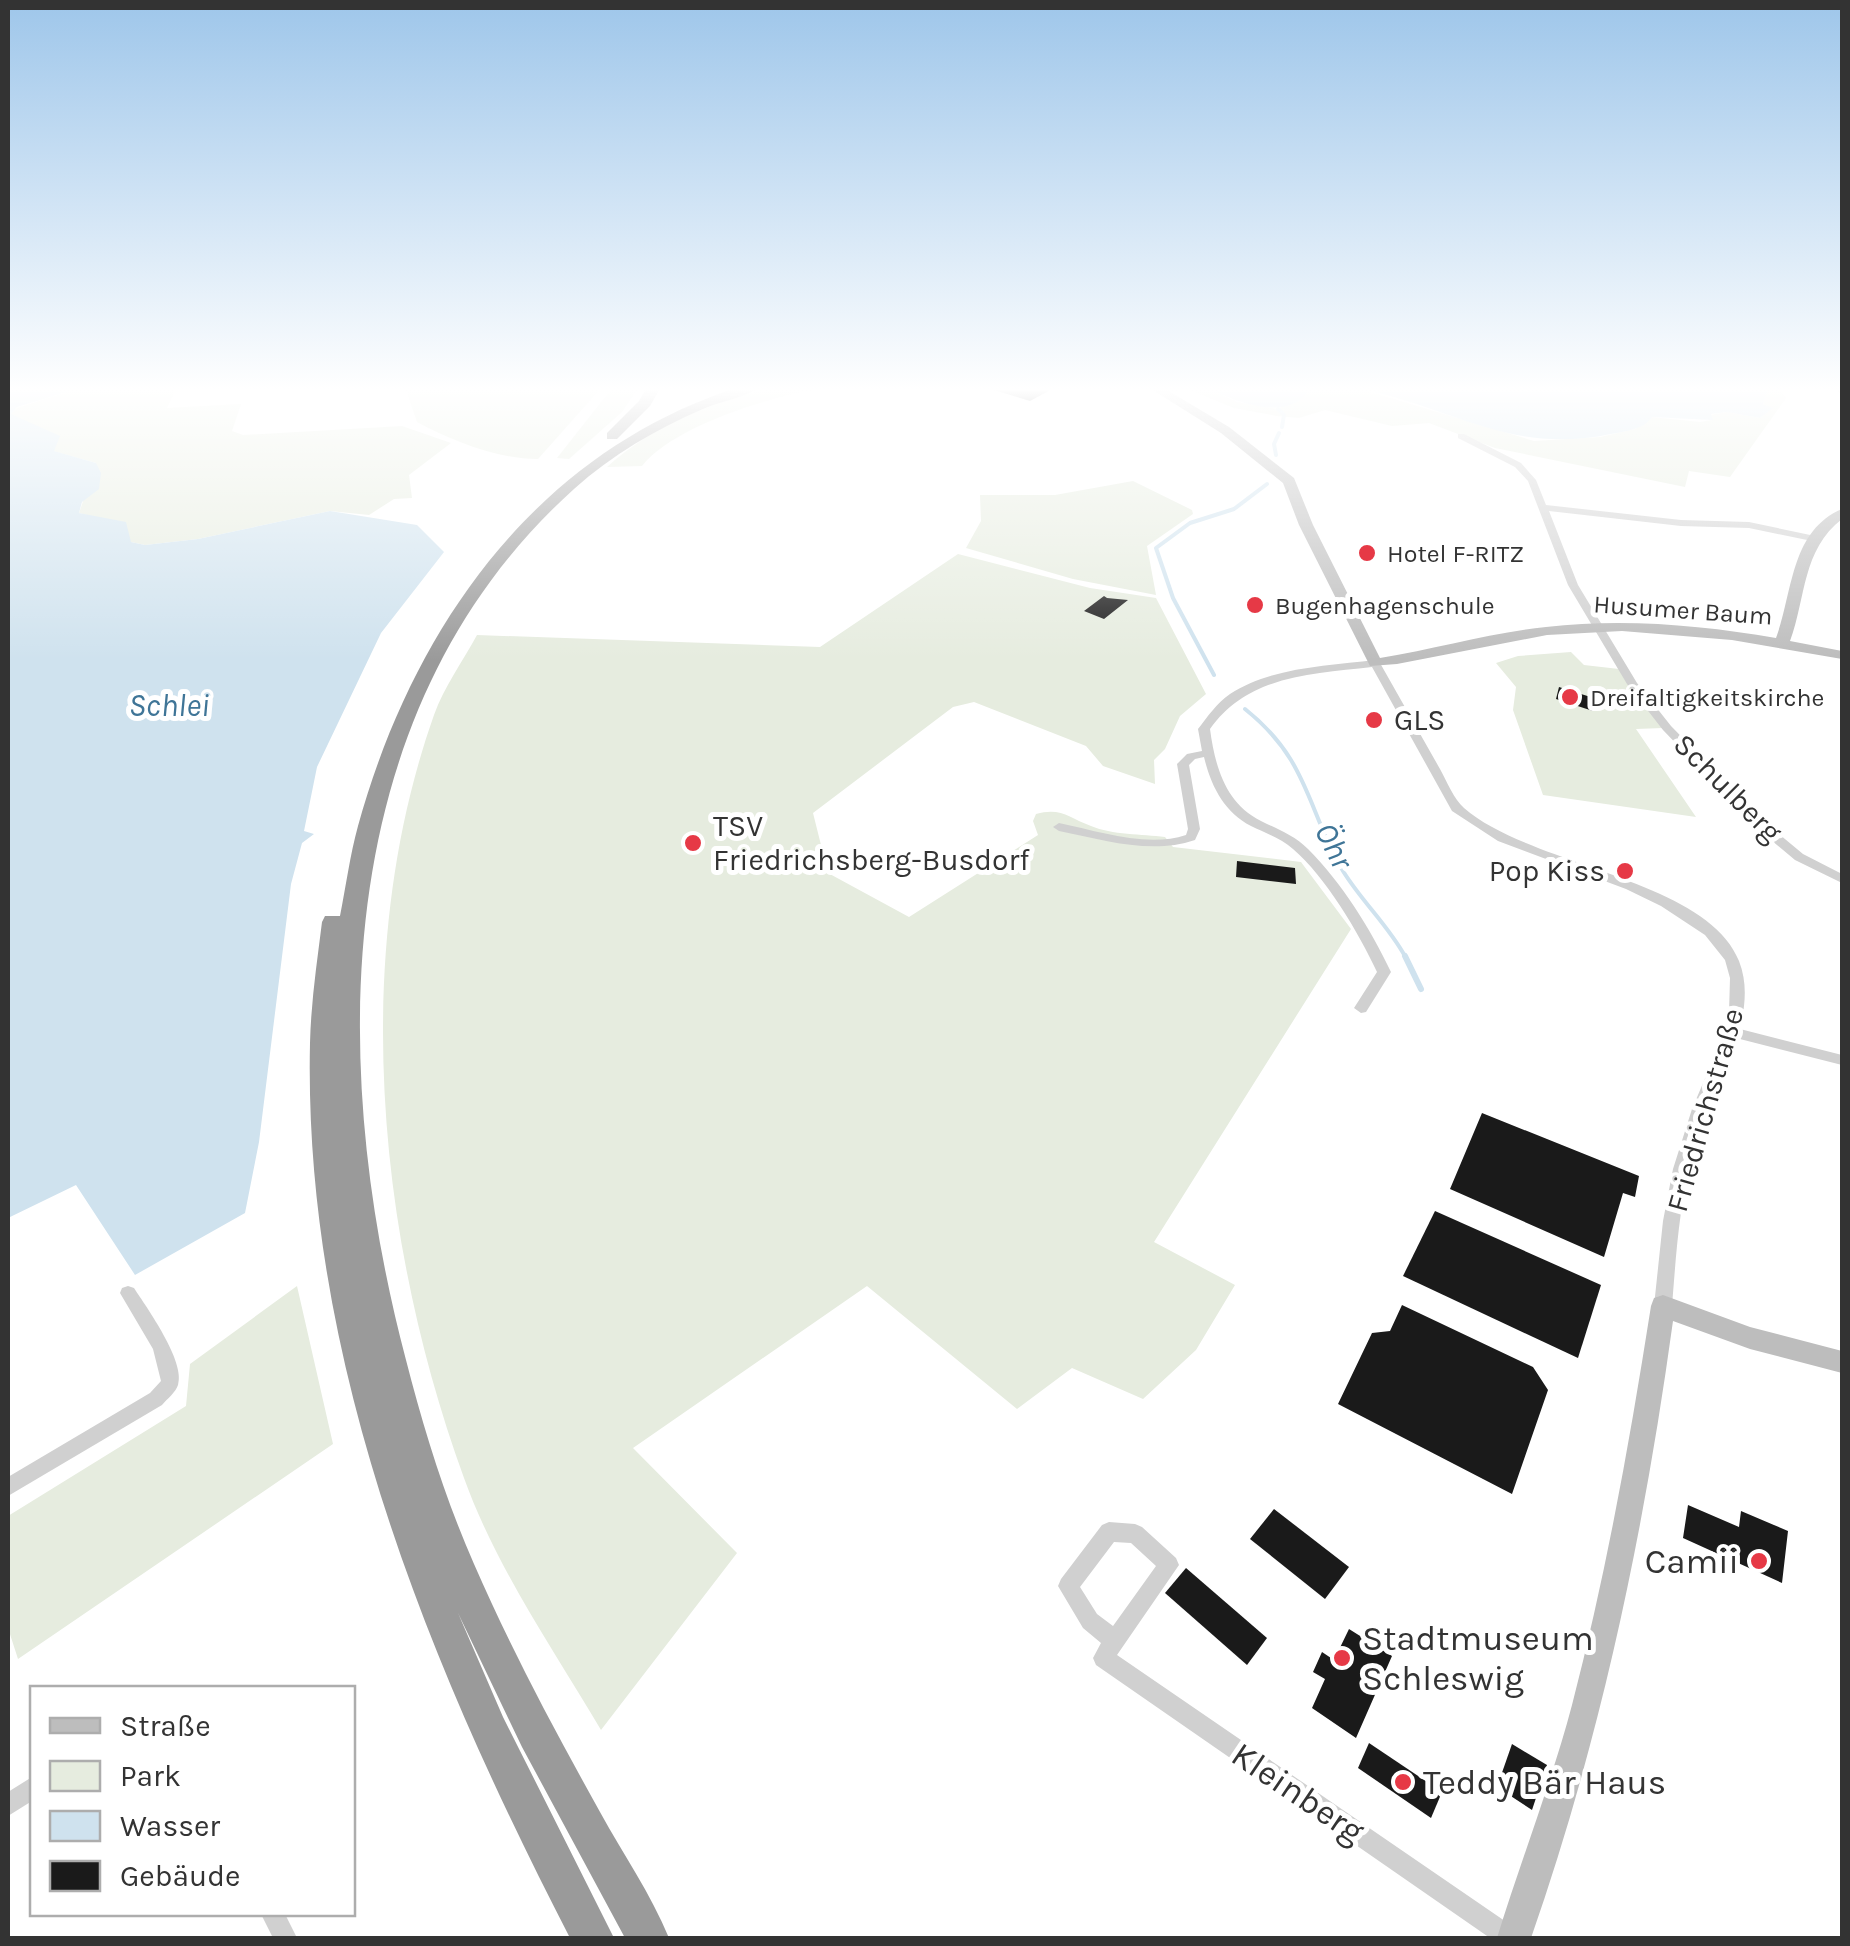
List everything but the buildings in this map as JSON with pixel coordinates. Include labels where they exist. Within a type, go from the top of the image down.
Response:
[{"type":"highway","points":[[574,478],[489,556],[440,624],[396,702],[352,826],[334,918],[323,1055],[338,1243],[350,1314],[387,1457],[451,1647],[500,1756],[593,1938]]},
{"type":"highway","points":[[577,478],[534,521],[468,599],[411,702],[382,775],[351,917],[342,1050],[350,1166],[369,1287],[438,1521],[535,1730],[648,1938]]},
{"type":"street","name":"Friedrichstraße","points":[[1285,478],[1375,663],[1456,808],[1476,825],[1534,854],[1656,898],[1726,948],[1738,981],[1725,1057],[1704,1098],[1676,1192],[1647,1424],[1610,1606],[1558,1816],[1512,1938]]},
{"type":"street","points":[[1528,478],[1574,585],[1600,627]]},
{"type":"street","points":[[1544,508],[1681,523],[1749,525],[1812,538],[1819,528],[1842,513]]},
{"type":"street","name":"Husumer Baum","points":[[1375,663],[1545,632],[1600,627],[1718,632],[1782,643],[1789,626],[1798,572],[1812,538]]},
{"type":"street","name":"Schulberg","points":[[1600,627],[1632,684],[1667,728],[1762,827],[1800,856],[1842,880]]},
{"type":"street","points":[[1782,643],[1842,655]]},
{"type":"street","points":[[1362,1008],[1384,972],[1371,947],[1298,846],[1243,817],[1222,793],[1204,729],[1218,708],[1234,697],[1297,675],[1375,663]]},
{"type":"street","points":[[1059,827],[1129,839],[1181,842],[1192,837],[1183,764],[1191,756],[1208,753]]},
{"type":"street","points":[[1732,1032],[1842,1060]]},
{"type":"street","points":[[8,1488],[156,1399],[170,1384],[164,1356],[128,1293]]},
{"type":"street","points":[[1663,1306],[1750,1338],[1842,1362]]},
{"type":"street","name":"Kleinberg","points":[[1115,1642],[1090,1621],[1068,1586],[1109,1532],[1135,1534],[1169,1565],[1104,1658],[1512,1938]]},
{"type":"street","points":[[8,1806],[30,1790]]},
{"type":"green space","points":[[91,478],[409,478],[412,498],[394,499],[369,515],[330,511],[198,539],[145,545],[131,542],[99,518],[79,513]]},
{"type":"green space","points":[[1640,478],[1687,478],[1685,487]]},
{"type":"green space","points":[[1133,481],[1192,510],[1193,514],[1147,546],[1156,595],[1073,579],[966,548],[981,521],[980,495],[1055,495]]},
{"type":"green space","points":[[958,554],[1090,588],[1156,598],[1206,694],[1180,716],[1165,749],[1154,760],[1155,784],[1103,766],[1086,746],[974,702],[953,707],[813,813],[828,873],[909,917],[1038,835],[1033,821],[1036,814],[1052,812],[1108,831],[1165,837],[1173,847],[1301,862],[1351,929],[1154,1242],[1235,1285],[1196,1350],[1143,1399],[1072,1368],[1017,1409],[867,1286],[633,1448],[737,1553],[601,1730],[492,1544],[464,1478],[411,1293],[394,1196],[385,1098],[383,1000],[391,902],[407,807],[434,715],[477,635],[820,647]]},
{"type":"green space","points":[[1571,652],[1584,665],[1619,669],[1663,728],[1636,729],[1696,817],[1543,795],[1513,710],[1516,687],[1496,663],[1518,656]]},
{"type":"green space","points":[[297,1286],[333,1444],[18,1659],[8,1628],[8,1516],[186,1406],[190,1364]]},
{"type":"water","name":"Schlei","points":[[8,478],[100,478],[99,489],[82,502],[79,513],[126,522],[131,542],[145,545],[198,539],[330,511],[417,525],[444,552],[381,633],[317,767],[304,831],[314,834],[302,843],[291,884],[259,1142],[245,1213],[135,1275],[76,1185],[8,1218]]},
{"type":"waterway","name":"Öhr","points":[[1214,675],[1173,598],[1156,548],[1190,523],[1234,509],[1267,484]]},
{"type":"waterway","name":"Öhr","points":[[1245,709],[1282,747],[1343,871],[1406,958]]},
{"type":"waterway","name":"Öhr","points":[[1406,958],[1421,989]]},
{"type":"place","name":"Hotel F-RITZ","points":[[1367,553]]},
{"type":"place","name":"Bugenhagenschule","points":[[1255,605]]},
{"type":"place","name":"Dreifaltigkeitskirche","points":[[1570,697]]},
{"type":"place","name":"GLS","points":[[1374,720]]},
{"type":"place","name":"TSV Friedrichsberg-Busdorf","points":[[693,843]]},
{"type":"place","name":"Pop Kiss","points":[[1625,871]]},
{"type":"place","name":"Camii","points":[[1759,1561]]},
{"type":"place","name":"Stadtmuseum Schleswig","points":[[1342,1658]]},
{"type":"place","name":"Teddy Bär Haus","points":[[1403,1782]]}]
